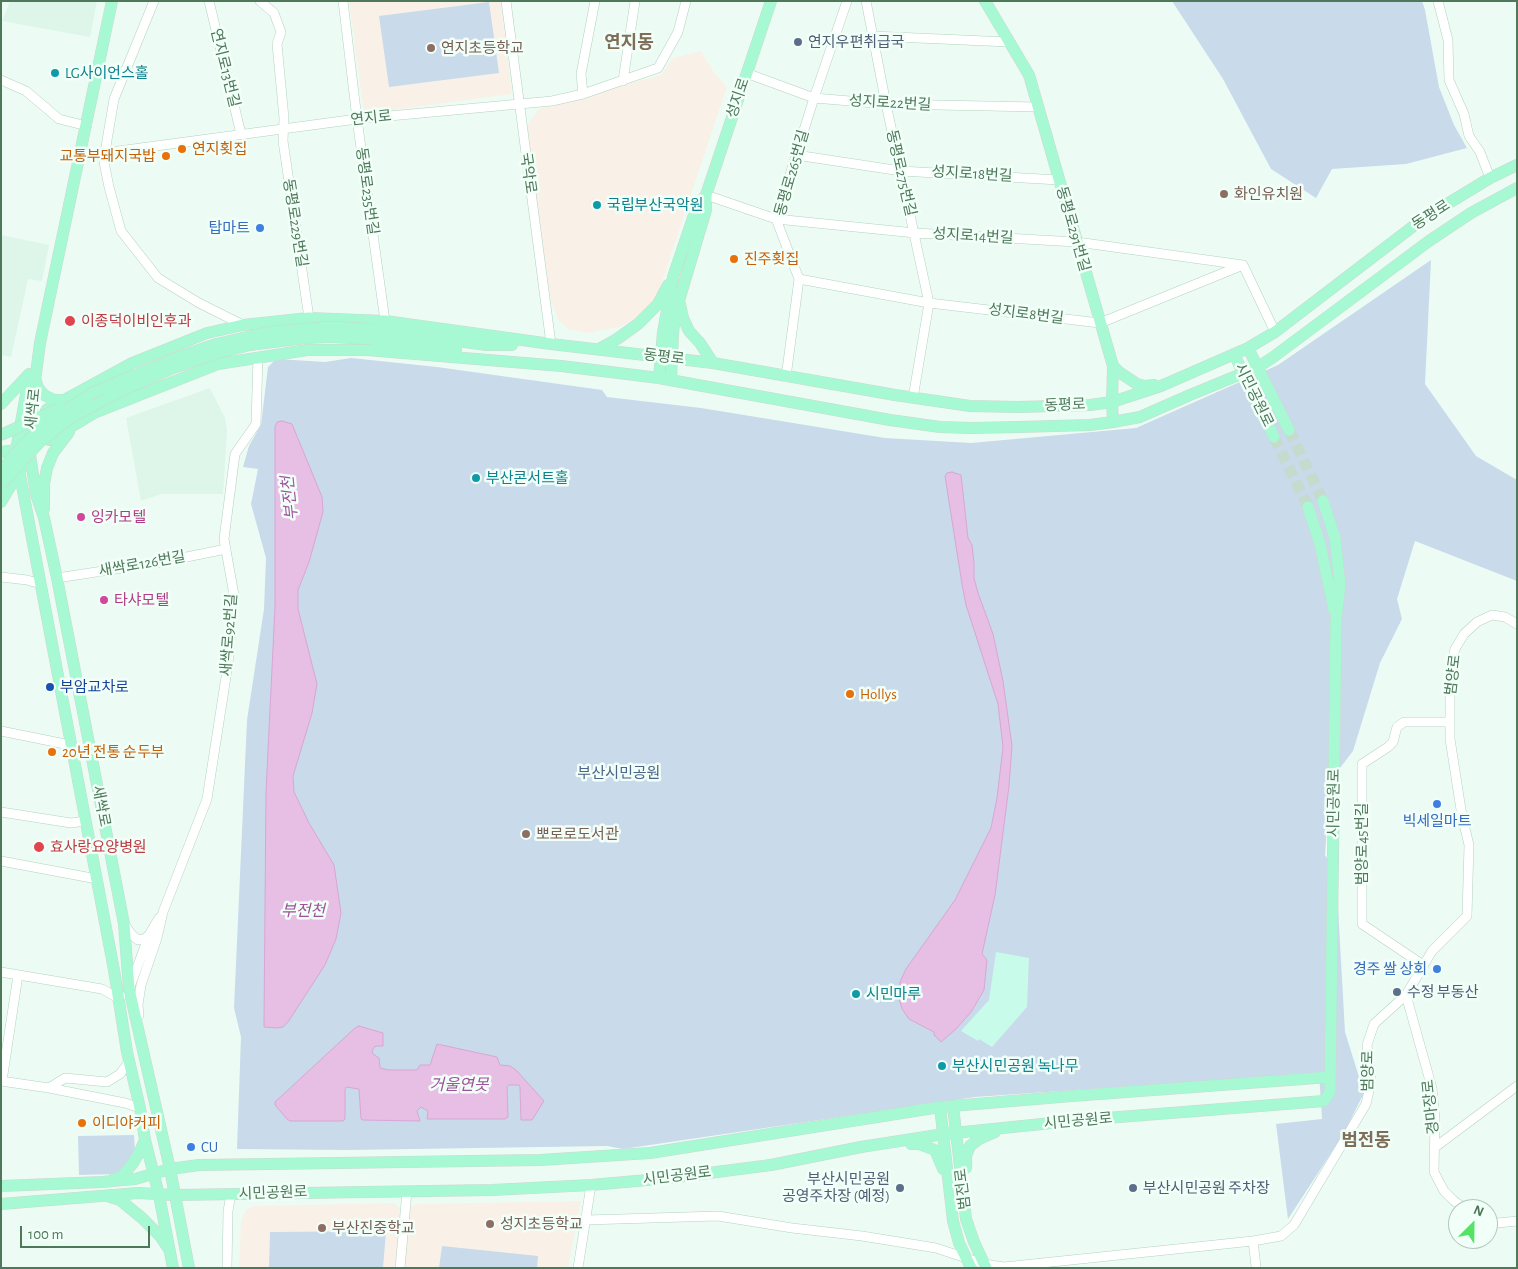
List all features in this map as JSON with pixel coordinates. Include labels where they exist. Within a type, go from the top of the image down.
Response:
[{"type":"main road","name":"새싹로","points":[[112,1],[25,421],[16,450],[70,745],[114,970],[129,1062],[140,1108],[145,1140],[159,1194],[173,1268]]},
{"type":"main road","name":"성지로","points":[[671,380],[673,334],[680,300],[706,210],[706,195],[771,1]]},
{"type":"main road","name":"동평로291번길","points":[[985,1],[1029,75],[1113,366],[1113,422]]},
{"type":"main road","name":"동평로","points":[[551,344],[712,363],[786,377],[970,406],[1090,405],[1112,402],[1161,386],[1248,348],[1275,332],[1424,218],[1490,178],[1517,166]]},
{"type":"main road","name":"동평로","points":[[561,366],[659,378],[905,423],[931,426],[1018,428],[1090,425],[1140,417],[1258,367],[1429,241],[1471,213],[1517,188]]},
{"type":"main road","name":"성지로","points":[[659,378],[660,356],[673,277],[697,206],[706,195]]},
{"type":"main road","name":"성지로","points":[[598,349],[617,339],[638,324],[658,304],[673,277]]},
{"type":"main road","points":[[680,300],[683,318],[689,331],[700,343],[712,363]]},
{"type":"main road","points":[[1,431],[25,421],[132,363],[207,334],[243,325],[309,318],[385,321],[551,344]]},
{"type":"main road","points":[[1,435],[94,392],[176,358],[242,337],[301,328],[330,327],[561,366]]},
{"type":"main road","points":[[1,484],[41,441],[72,417],[123,390],[173,368],[214,354],[250,345],[305,338],[371,334],[486,345],[551,344]]},
{"type":"main road","name":"시민공원로","points":[[1248,348],[1289,430]]},
{"type":"main road","points":[[1,502],[19,470],[30,455],[43,444],[94,413],[218,364],[307,350],[367,350],[561,366]]},
{"type":"main road","name":"시민공원로","points":[[1234,354],[1274,437]]},
{"type":"main road","points":[[1113,366],[1137,384],[1161,386]]},
{"type":"main road","points":[[1,404],[33,376],[38,388],[44,394],[54,400],[64,400]]},
{"type":"main road","points":[[1,470],[45,425],[94,392]]},
{"type":"main road","name":"새싹로","points":[[25,421],[36,494],[44,518],[57,578],[124,924],[129,989],[170,1169],[189,1268]]},
{"type":"main road","points":[[44,518],[44,484],[47,468],[53,453],[74,425]]},
{"type":"main road","points":[[1,452],[16,450],[30,455]]},
{"type":"main road","points":[[1,462],[16,450]]},
{"type":"main road","name":"시민공원로","points":[[1,1204],[106,1195],[492,1190],[592,1185],[670,1178],[770,1165],[944,1134],[1081,1120],[1324,1101],[1330,1092],[1336,620],[1340,584],[1335,538],[1323,501]]},
{"type":"main road","name":"시민공원로","points":[[1308,508],[1320,544],[1336,620]]},
{"type":"main road","name":"시민공원로","points":[[1,1186],[136,1179],[170,1169],[199,1165],[540,1160],[650,1153],[940,1107],[1330,1077]]},
{"type":"main road","name":"범전로","points":[[953,1106],[966,1219],[985,1266]]},
{"type":"main road","name":"범전로","points":[[940,1107],[953,1221],[959,1243],[968,1262]]},
{"type":"main road","points":[[962,1184],[966,1173],[966,1156],[970,1146],[979,1139],[991,1135],[1001,1128]]},
{"type":"main road","points":[[102,1182],[121,1177],[140,1151],[145,1140]]},
{"type":"main road","points":[[897,1142],[919,1144],[935,1150],[942,1169],[949,1179]]},
{"type":"main road","points":[[106,1195],[120,1200],[142,1218],[160,1236],[170,1251]]},
{"type":"street","points":[[154,1],[114,99],[105,152],[104,162],[109,187],[121,231],[158,278],[199,304],[243,325]]},
{"type":"street","name":"연지로13번길","points":[[209,1],[241,134]]},
{"type":"street","name":"동평로229번길","points":[[260,1],[274,13],[281,32],[277,44],[284,118],[283,141],[309,318]]},
{"type":"street","name":"동평로235번길","points":[[343,1],[385,321]]},
{"type":"street","name":"국악로","points":[[506,1],[551,344]]},
{"type":"street","points":[[583,94],[581,74],[595,1]]},
{"type":"street","points":[[622,81],[635,1]]},
{"type":"street","name":"연지로","points":[[80,156],[357,119],[552,101],[583,94],[658,68],[678,32],[686,1]]},
{"type":"street","name":"동평로265번길","points":[[786,377],[799,279],[776,219],[847,1]]},
{"type":"street","name":"동평로275번길","points":[[866,1],[886,104],[929,302],[913,398]]},
{"type":"street","points":[[1438,1],[1448,40],[1449,80],[1464,114],[1469,136],[1480,152],[1490,178]]},
{"type":"street","points":[[872,36],[1009,42]]},
{"type":"street","name":"성지로22번길","points":[[746,73],[814,98],[886,104],[1038,107]]},
{"type":"street","points":[[1,80],[26,92],[59,119],[87,126]]},
{"type":"street","name":"성지로18번길","points":[[796,156],[901,171],[1059,180]]},
{"type":"street","name":"성지로14번길","points":[[706,195],[776,219],[915,233],[1076,242],[1243,265]]},
{"type":"street","points":[[1243,265],[1275,332]]},
{"type":"street","name":"성지로8번길","points":[[799,279],[929,302],[1100,324],[1243,265]]},
{"type":"street","name":"새싹로92번길","points":[[142,1048],[138,1004],[141,985],[157,938],[163,912],[207,799],[228,664],[234,595],[224,539],[235,454],[256,424],[258,357]]},
{"type":"street","name":"새싹로126번길","points":[[57,578],[162,562],[226,549]]},
{"type":"street","points":[[1,577],[27,580],[41,584]]},
{"type":"street","name":"범양로","points":[[968,1262],[985,1266],[1004,1267],[1253,1241],[1280,1236],[1294,1225],[1366,1104],[1371,1082],[1367,1045],[1374,1024],[1406,995],[1432,951],[1467,916],[1469,845],[1460,806],[1450,739],[1450,668],[1455,649],[1464,634],[1477,622],[1492,615],[1505,617],[1517,624]]},
{"type":"street","name":"범양로45번길","points":[[1423,965],[1362,924],[1362,764],[1388,747],[1398,727],[1404,722],[1450,722]]},
{"type":"street","points":[[1,731],[70,745]]},
{"type":"street","points":[[1,812],[71,823],[85,821]]},
{"type":"street","points":[[1,861],[96,879]]},
{"type":"street","name":"새싹로92번길","points":[[129,989],[149,935],[163,912]]},
{"type":"street","points":[[124,924],[130,934],[138,940],[144,939],[149,935]]},
{"type":"street","points":[[1,972],[102,989],[118,998],[129,989]]},
{"type":"street","points":[[18,975],[1,1081],[49,1088],[125,1103],[140,1108]]},
{"type":"street","name":"경마장로","points":[[1406,995],[1432,1088],[1435,1119],[1434,1172],[1438,1181],[1452,1199]]},
{"type":"street","points":[[49,1088],[65,1078],[107,1082],[120,1074],[129,1062]]},
{"type":"street","points":[[1434,1148],[1517,1086]]},
{"type":"street","points":[[578,1268],[592,1185]]},
{"type":"street","points":[[400,1268],[407,1191]]},
{"type":"street","points":[[227,1268],[228,1211],[231,1194]]},
{"type":"street","points":[[586,1220],[718,1216],[936,1248],[968,1262]]},
{"type":"street","points":[[1498,1223],[1517,1221]]},
{"type":"street","points":[[1253,1241],[1256,1267],[1267,1268]]},
{"type":"shaded area","points":[[10,1],[97,1],[90,37],[2,21]]},
{"type":"shaded area","name":"연지초등학교","points":[[349,1],[501,1],[512,94],[364,114]]},
{"type":"shaded area","points":[[701,51],[715,74],[727,87],[656,300],[635,319],[619,327],[588,333],[567,329],[558,319],[551,301],[526,127],[540,108],[661,75],[673,58]]},
{"type":"shaded area","points":[[1,235],[49,245],[42,281],[28,279],[11,357],[1,355]]},
{"type":"shaded area","points":[[210,388],[225,418],[227,431],[223,494],[161,494],[141,501],[126,418]]},
{"type":"shaded area","points":[[581,1201],[568,1268],[239,1268],[241,1220],[246,1210],[254,1206],[394,1203],[405,1212],[415,1204]]},
{"type":"green space","points":[[1172,1],[1422,1],[1439,87],[1454,125],[1467,148],[1406,164],[1332,169],[1316,198],[1271,169],[1223,79]]},
{"type":"green space","points":[[489,2],[499,73],[389,87],[379,16]]},
{"type":"green space","name":"부산시민공원","points":[[1431,260],[1425,384],[1476,456],[1517,480],[1517,581],[1415,541],[1397,599],[1402,619],[1380,663],[1353,751],[1330,781],[1325,855],[1336,872],[1345,1032],[1364,1093],[1344,1133],[1288,1219],[1276,1124],[1322,1119],[1319,1073],[975,1097],[623,1149],[607,1146],[348,1150],[237,1149],[241,1037],[234,1008],[247,720],[264,609],[266,558],[251,504],[258,469],[243,467],[249,446],[261,425],[268,367],[274,361],[277,359],[325,362],[351,358],[437,367],[602,390],[607,397],[701,408],[885,438],[971,443],[1136,428],[1278,365]]},
{"type":"green space","points":[[134,1135],[135,1151],[123,1171],[118,1174],[79,1175],[78,1136]]},
{"type":"green space","points":[[386,1231],[383,1268],[269,1268],[270,1232]]},
{"type":"green space","points":[[442,1246],[538,1256],[537,1268],[439,1268]]},
{"type":"sand","points":[[996,952],[1029,958],[1027,1007],[992,1047],[961,1031],[989,1000]]},
{"type":"water","name":"부전천","points":[[282,421],[292,424],[322,497],[323,512],[309,562],[298,590],[298,609],[317,684],[312,713],[293,776],[294,792],[309,823],[334,865],[341,913],[336,939],[325,965],[288,1022],[283,1027],[277,1028],[264,1027],[264,1023],[266,792],[275,607],[275,427],[277,422]]},
{"type":"water","points":[[952,472],[961,475],[968,538],[972,545],[974,578],[993,634],[1003,681],[1012,746],[1009,786],[995,895],[982,954],[987,960],[984,990],[971,1012],[941,1042],[934,1035],[934,1032],[909,1019],[902,1009],[899,999],[900,982],[906,969],[955,900],[991,828],[997,798],[1003,747],[998,704],[966,605],[962,584],[945,476],[947,473]]},
{"type":"water","name":"거울연못","points":[[359,1026],[383,1033],[383,1046],[374,1047],[372,1051],[379,1058],[380,1068],[389,1070],[417,1070],[420,1065],[430,1065],[437,1044],[497,1057],[500,1065],[510,1066],[516,1070],[544,1101],[532,1120],[521,1120],[520,1087],[519,1085],[509,1085],[507,1087],[508,1117],[505,1119],[427,1119],[428,1111],[421,1107],[417,1111],[420,1121],[363,1120],[361,1119],[359,1089],[346,1087],[345,1119],[343,1121],[290,1121],[287,1119],[275,1105],[275,1102]]},
{"type":"tunnel","points":[[1289,430],[1323,501]]},
{"type":"tunnel","points":[[1274,437],[1308,507]]},
{"type":"place","name":"연지우편취급국","points":[[798,42]]},
{"type":"place","name":"연지초등학교","points":[[431,48]]},
{"type":"place","name":"LG사이언스홀","points":[[55,73]]},
{"type":"place","name":"연지횟집","points":[[182,149]]},
{"type":"place","name":"교통부돼지국밥","points":[[166,156]]},
{"type":"place","name":"화인유치원","points":[[1224,194]]},
{"type":"place","name":"국립부산국악원","points":[[597,205]]},
{"type":"place","name":"탑마트","points":[[260,228]]},
{"type":"place","name":"진주횟집","points":[[734,259]]},
{"type":"place","name":"이종덕이비인후과","points":[[70,321]]},
{"type":"place","name":"부산콘서트홀","points":[[476,478]]},
{"type":"place","name":"잉카모텔","points":[[81,517]]},
{"type":"place","name":"타샤모텔","points":[[104,600]]},
{"type":"place","name":"부암교차로","points":[[50,687]]},
{"type":"place","name":"Hollys","points":[[850,694]]},
{"type":"place","name":"20년 전통 순두부","points":[[52,752]]},
{"type":"place","name":"빅세일마트","points":[[1437,804]]},
{"type":"place","name":"뽀로로도서관","points":[[526,834]]},
{"type":"place","name":"효사랑요양병원","points":[[39,847]]},
{"type":"place","name":"경주 쌀 상회","points":[[1437,969]]},
{"type":"place","name":"수정 부동산","points":[[1397,992]]},
{"type":"place","name":"시민마루","points":[[856,994]]},
{"type":"place","name":"부산시민공원 녹나무","points":[[942,1066]]},
{"type":"place","name":"이디야커피","points":[[82,1123]]},
{"type":"place","name":"CU","points":[[191,1147]]},
{"type":"place","name":"부산시민공원 공영주차장 (예정)","points":[[900,1188]]},
{"type":"place","name":"부산시민공원 주차장","points":[[1133,1188]]},
{"type":"place","name":"성지초등학교","points":[[490,1224]]},
{"type":"place","name":"부산진중학교","points":[[322,1228]]},
{"type":"district","name":"연지동","points":[[629,43]]},
{"type":"district","name":"범전동","points":[[1366,1141]]}]
